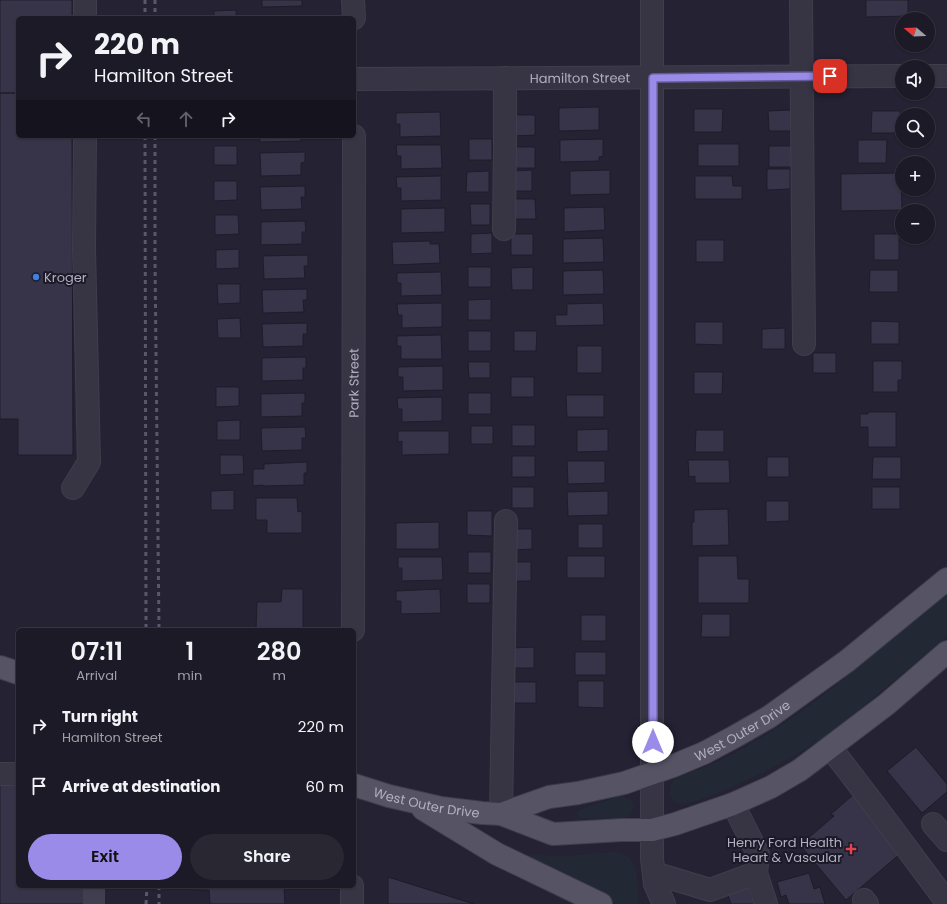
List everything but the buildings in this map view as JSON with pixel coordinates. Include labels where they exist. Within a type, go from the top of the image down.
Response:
[{"type":"main road","name":"West Outer Drive","points":[[501,814],[549,797],[624,783],[673,766],[704,753],[769,717],[847,661],[947,578]]},
{"type":"main road","name":"West Outer Drive","points":[[356,787],[412,802],[441,808],[501,814],[553,834],[622,830],[652,830],[675,824],[733,804],[771,787],[800,770],[887,704],[947,652]]},
{"type":"main road","points":[[0,667],[16,672]]},
{"type":"main road","points":[[412,802],[497,854],[590,902]]},
{"type":"street","points":[[85,0],[85,16]]},
{"type":"street","points":[[354,0],[354,16]]},
{"type":"street","points":[[652,0],[652,859],[655,884],[664,904]]},
{"type":"street","points":[[801,0],[804,344]]},
{"type":"street","name":"Hamilton Street","points":[[356,79],[895,76]]},
{"type":"street","points":[[935,76],[947,76]]},
{"type":"street","points":[[504,229],[505,78]]},
{"type":"street","points":[[73,488],[89,462],[84,249],[85,138]]},
{"type":"street","name":"Park Street","points":[[353,628],[354,138]]},
{"type":"street","points":[[501,814],[506,521]]},
{"type":"street","points":[[830,747],[945,901]]},
{"type":"street","points":[[0,774],[16,774]]},
{"type":"street","points":[[733,804],[758,854],[756,873],[765,904]]},
{"type":"street","points":[[933,824],[947,840]]},
{"type":"street","points":[[654,872],[713,897],[756,873]]},
{"type":"street","points":[[352,888],[352,904]]},
{"type":"shaded area","points":[[947,593],[947,636],[840,726],[783,762],[754,777],[693,802],[680,804],[675,802],[670,792],[672,782],[684,774],[703,768],[746,747],[792,718],[832,688]]},
{"type":"shaded area","points":[[620,796],[629,799],[634,808],[625,818],[582,818],[577,815],[577,812],[582,809]]},
{"type":"shaded area","points":[[613,852],[622,854],[629,858],[633,864],[637,879],[638,904],[616,904],[529,858],[529,856],[532,855],[565,856]]},
{"type":"tunnel","points":[[94,888],[94,904]]},
{"type":"railway","points":[[145,0],[145,16]]},
{"type":"railway","points":[[155,0],[155,16]]},
{"type":"railway","points":[[145,138],[146,628]]},
{"type":"railway","points":[[155,138],[159,628]]},
{"type":"railway","points":[[146,904],[147,888]]},
{"type":"railway","points":[[159,888],[159,904]]},
{"type":"place","name":"Kroger","points":[[36,277]]},
{"type":"place","name":"Henry Ford Health Heart & Vascular","points":[[851,849]]},
{"type":"route","points":[[653,742],[653,78],[830,76]]}]
